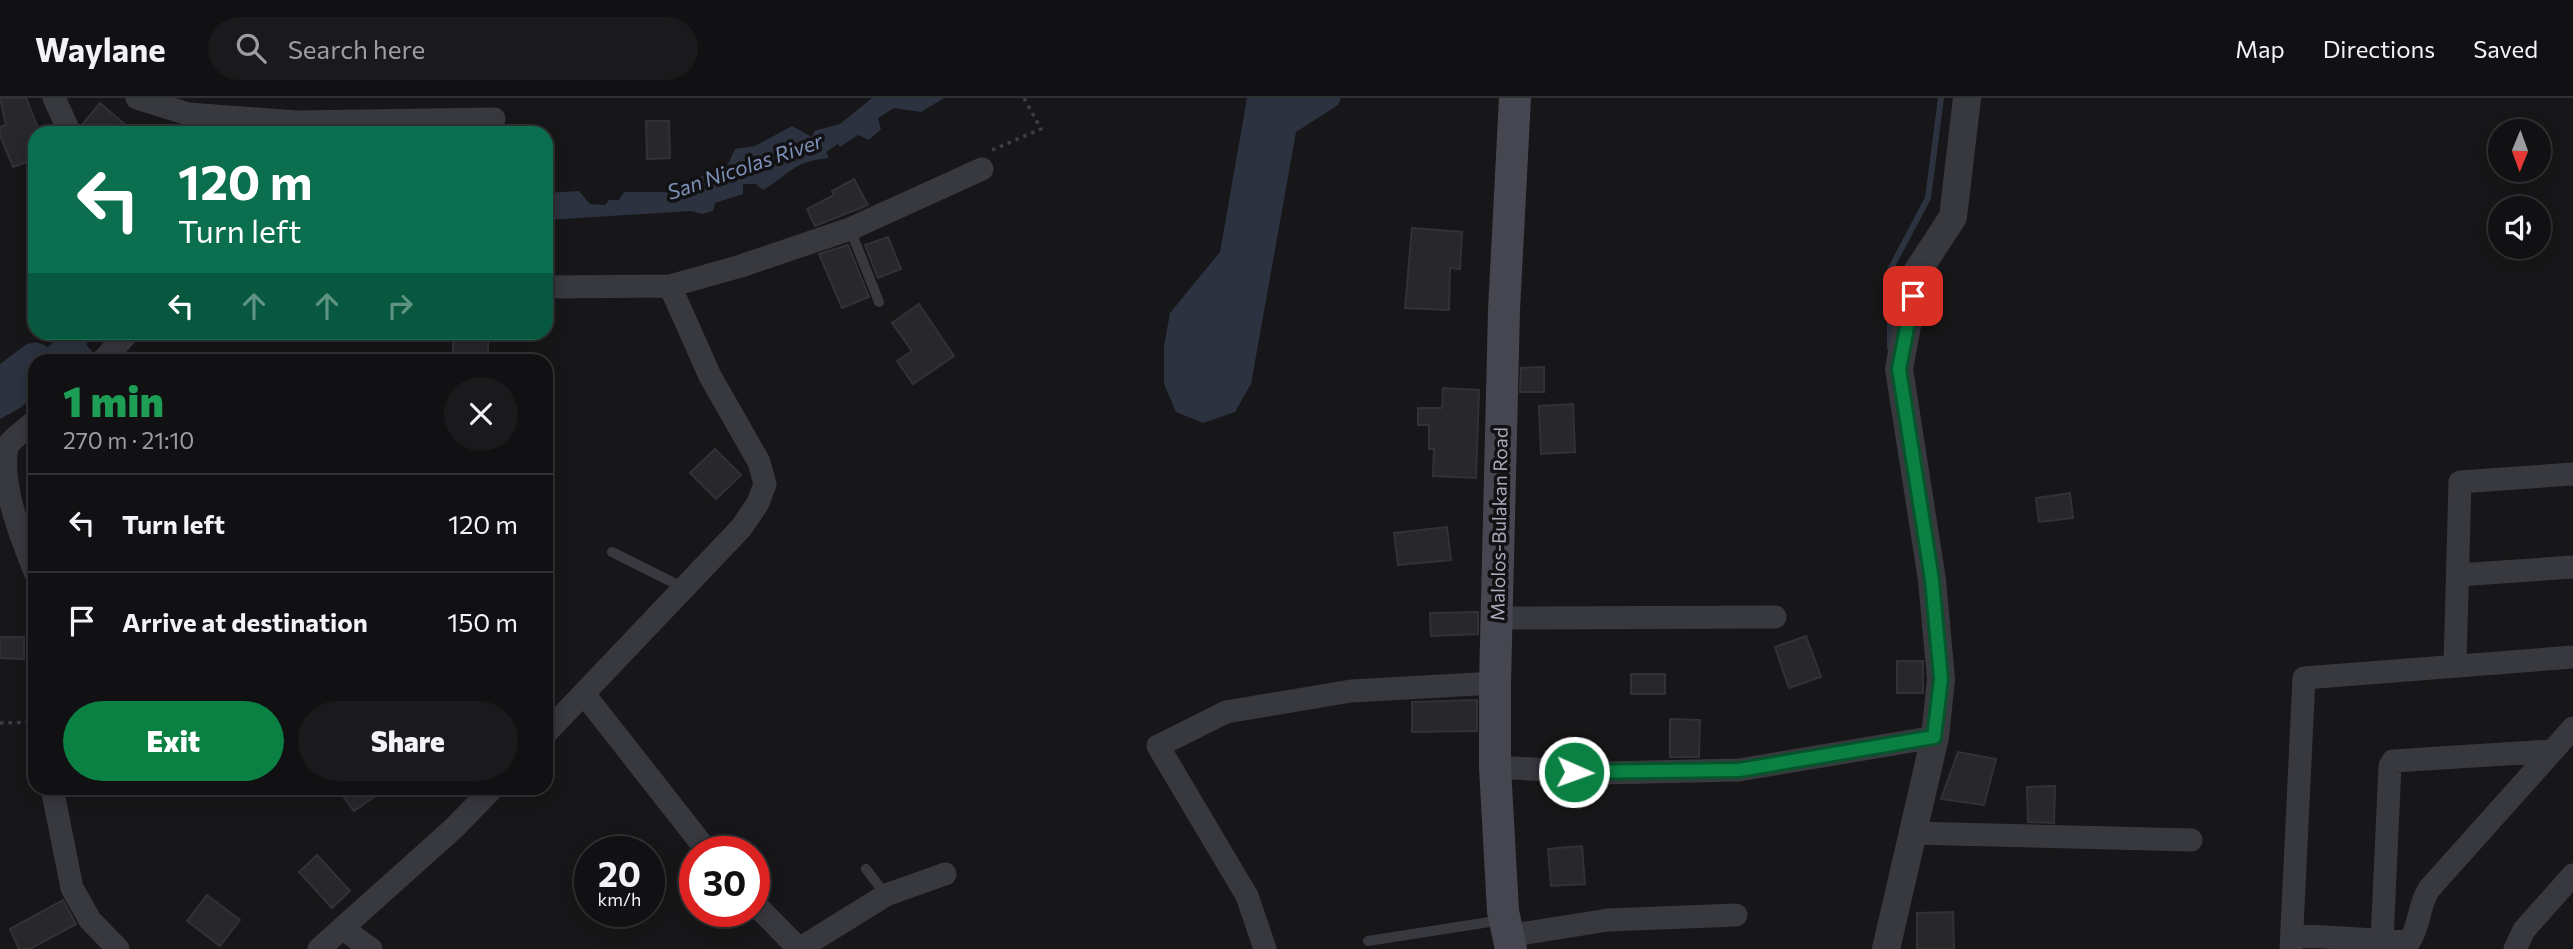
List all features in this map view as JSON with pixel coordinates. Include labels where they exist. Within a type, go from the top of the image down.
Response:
[{"type":"main road","name":"Malolos-Bulakan Road","points":[[1508,935],[1495,767],[1495,683],[1504,310],[1515,98]]},
{"type":"street","points":[[54,98],[66,126]]},
{"type":"street","points":[[137,98],[188,114],[297,122],[494,119]]},
{"type":"street","points":[[1886,949],[1934,737],[1941,679],[1932,580],[1899,369],[1917,272],[1953,217],[1967,98]]},
{"type":"street","points":[[553,287],[670,286],[741,267],[850,229],[982,169]]},
{"type":"street","points":[[553,726],[741,528],[758,503],[765,484],[759,462],[709,376],[670,286]]},
{"type":"street","points":[[109,354],[122,340]]},
{"type":"street","points":[[28,427],[8,446],[0,472],[9,507],[28,554]]},
{"type":"street","points":[[2455,664],[2460,482],[2573,474]]},
{"type":"street","points":[[2458,575],[2573,567]]},
{"type":"street","points":[[1497,618],[1776,617]]},
{"type":"street","points":[[2573,657],[2455,664],[2304,678],[2292,942],[2409,942],[2416,933],[2421,902],[2430,889],[2573,728]]},
{"type":"street","points":[[1265,949],[1247,896],[1158,746],[1226,712],[1351,691],[1495,683]]},
{"type":"street","points":[[583,694],[695,836]]},
{"type":"street","points":[[1495,767],[1601,773],[1739,770],[1934,737]]},
{"type":"street","points":[[2382,941],[2390,766],[2393,761],[2552,751]]},
{"type":"street","points":[[53,795],[72,888],[90,920],[118,949]]},
{"type":"street","points":[[319,949],[454,828],[486,795]]},
{"type":"street","points":[[1911,833],[2191,840]]},
{"type":"street","points":[[770,919],[799,949],[886,895],[945,874]]},
{"type":"street","points":[[2515,949],[2524,930],[2573,875]]},
{"type":"street","points":[[1508,935],[1608,920],[1736,915]]},
{"type":"street","points":[[342,928],[371,949]]},
{"type":"lane","points":[[850,229],[879,302]]},
{"type":"lane","points":[[612,552],[684,589]]},
{"type":"lane","points":[[866,869],[886,895]]},
{"type":"lane","points":[[1368,941],[1508,935]]},
{"type":"path","points":[[982,169],[975,158],[1041,129],[1024,98]]},
{"type":"path","points":[[0,723],[28,722]]},
{"type":"water","points":[[872,98],[944,98],[921,112],[894,108],[878,118],[881,129],[869,140],[858,135],[840,147],[838,144],[826,152],[829,158],[799,165],[763,190],[756,184],[743,184],[743,194],[715,203],[713,211],[702,214],[691,211],[553,220],[553,193],[579,191],[590,204],[605,205],[609,200],[619,200],[624,192],[667,192],[695,184],[695,178],[726,168],[735,149],[755,146],[792,126],[812,137],[814,131],[840,124]]},
{"type":"water","points":[[1247,98],[1341,98],[1338,105],[1296,132],[1251,384],[1235,412],[1203,423],[1176,412],[1164,384],[1164,346],[1170,313],[1220,252]]},
{"type":"water","points":[[56,340],[91,340],[86,344],[93,353],[91,354],[41,354]]},
{"type":"water","points":[[28,366],[28,401],[0,419],[0,392]]},
{"type":"building","points":[[0,98],[26,98],[37,126],[28,126],[28,162],[13,167],[0,135],[0,127],[6,125]]},
{"type":"building","points":[[100,103],[127,126],[82,126]]},
{"type":"building","points":[[646,121],[669,121],[670,158],[647,159]]},
{"type":"building","points":[[854,179],[868,205],[815,226],[807,209],[834,195],[832,191]]},
{"type":"building","points":[[1412,228],[1462,232],[1460,269],[1450,268],[1449,310],[1405,308]]},
{"type":"building","points":[[888,237],[901,269],[878,278],[865,245]]},
{"type":"building","points":[[848,245],[869,297],[842,308],[819,254]]},
{"type":"building","points":[[919,304],[954,356],[913,384],[897,361],[912,351],[892,323]]},
{"type":"building","points":[[453,340],[488,340],[488,354],[453,354]]},
{"type":"building","points":[[1544,367],[1544,392],[1520,392],[1521,368]]},
{"type":"building","points":[[1443,388],[1479,390],[1476,478],[1433,476],[1434,449],[1429,449],[1429,425],[1418,425],[1418,408],[1442,408]]},
{"type":"building","points":[[1573,404],[1575,452],[1541,454],[1539,406]]},
{"type":"building","points":[[715,449],[741,475],[716,499],[690,473]]},
{"type":"building","points":[[2070,493],[2073,518],[2039,522],[2036,498]]},
{"type":"building","points":[[1447,527],[1451,560],[1398,565],[1394,533]]},
{"type":"building","points":[[1478,612],[1478,634],[1431,636],[1430,613]]},
{"type":"building","points":[[1806,636],[1821,677],[1789,688],[1775,647]]},
{"type":"building","points":[[0,637],[24,637],[24,659],[0,658]]},
{"type":"building","points":[[1897,661],[1923,661],[1923,693],[1897,693]]},
{"type":"building","points":[[1631,674],[1665,674],[1665,694],[1631,694]]},
{"type":"building","points":[[1477,700],[1477,731],[1412,732],[1412,702]]},
{"type":"building","points":[[1670,719],[1700,720],[1699,757],[1670,757]]},
{"type":"building","points":[[1958,752],[1996,759],[1984,805],[1941,799]]},
{"type":"building","points":[[2055,786],[2054,823],[2028,822],[2027,787]]},
{"type":"building","points":[[342,795],[377,795],[354,811]]},
{"type":"building","points":[[1582,846],[1585,884],[1551,886],[1548,849]]},
{"type":"building","points":[[317,855],[350,891],[332,908],[299,872]]},
{"type":"building","points":[[207,895],[240,920],[220,946],[187,921]]},
{"type":"building","points":[[63,900],[76,924],[30,949],[19,949],[10,929]]},
{"type":"building","points":[[1953,912],[1954,949],[1917,949],[1917,913]]},
{"type":"waterway","points":[[1890,348],[1890,270],[1928,198],[1941,98]]},
{"type":"waterway","name":"San Nicolas River","points":[[0,387],[28,366]]},
{"type":"route","points":[[1574,772],[1739,770],[1934,737],[1941,679],[1932,580],[1899,369],[1913,296]]}]
